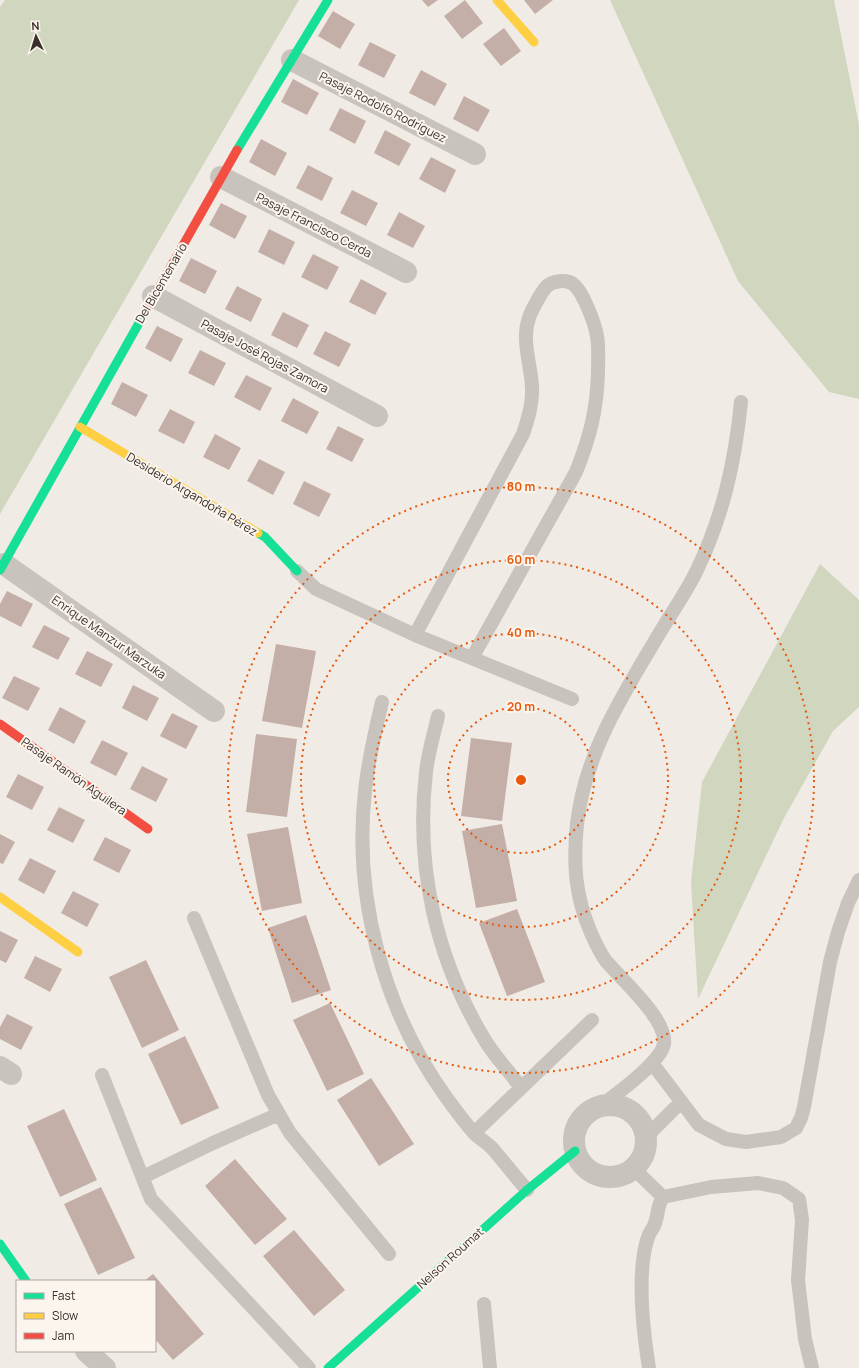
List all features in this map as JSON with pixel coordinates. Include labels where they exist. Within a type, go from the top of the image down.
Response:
[{"type":"street","name":"Del Bicentenario","points":[[2,567],[221,177],[328,0]]},
{"type":"street","points":[[498,0],[534,42]]},
{"type":"street","name":"Pasaje Rodolfo Rodríguez","points":[[292,60],[475,154]]},
{"type":"street","name":"Pasaje Francisco Cerda","points":[[221,177],[406,272]]},
{"type":"street","name":"Pasaje José Rojas Zamora","points":[[153,296],[377,416]]},
{"type":"street","name":"Desiderio Argandoña Pérez","points":[[80,427],[265,537],[297,571]]},
{"type":"street","name":"Enrique Manzur Marzuka","points":[[2,567],[214,711]]},
{"type":"street","name":"Pasaje Ramón Aguilera","points":[[0,724],[148,829]]},
{"type":"street","points":[[0,897],[78,952]]},
{"type":"street","points":[[602,1105],[614,1105],[626,1108],[636,1115],[643,1124],[646,1136],[646,1148],[642,1160],[634,1169],[624,1175],[612,1178],[600,1176],[589,1171],[580,1162],[575,1151],[574,1139],[576,1127],[582,1118],[591,1110],[602,1105]]},
{"type":"street","name":"Nelson Roumat","points":[[328,1368],[527,1190],[575,1151]]},
{"type":"street","points":[[0,1244],[25,1280]]},
{"type":"street","points":[[87,1352],[104,1368]]},
{"type":"lane","points":[[415,635],[523,434],[529,415],[532,387],[525,336],[529,316],[547,286],[554,282],[568,282],[574,284],[585,301],[593,320],[597,335],[598,392],[587,445],[576,472],[472,658]]},
{"type":"lane","points":[[602,1105],[652,1063],[662,1051],[664,1037],[655,1017],[605,959],[591,933],[580,902],[575,875],[575,846],[578,817],[584,788],[593,758],[605,728],[663,627],[681,600],[710,542],[721,512],[730,475],[737,439],[741,402]]},
{"type":"lane","points":[[297,571],[316,589],[415,635],[572,699]]},
{"type":"lane","points":[[382,702],[371,747],[364,800],[363,838],[365,876],[373,929],[385,974],[407,1030],[421,1058],[445,1096],[474,1132],[491,1147],[527,1190]]},
{"type":"lane","points":[[438,716],[426,771],[422,828],[427,884],[439,940],[459,993],[487,1042],[521,1088]]},
{"type":"lane","points":[[652,1063],[699,1125],[726,1139],[746,1142],[773,1139],[782,1137],[796,1128],[801,1118],[830,962],[843,918],[859,880]]},
{"type":"lane","points":[[194,918],[268,1095],[290,1133],[388,1254]]},
{"type":"lane","points":[[474,1132],[592,1020]]},
{"type":"lane","points":[[102,1075],[151,1199],[309,1368]]},
{"type":"lane","points":[[646,1136],[681,1102]]},
{"type":"lane","points":[[143,1177],[213,1143],[279,1114]]},
{"type":"lane","points":[[634,1169],[663,1197]]},
{"type":"lane","points":[[649,1368],[643,1319],[641,1271],[648,1235],[654,1226],[658,1204],[663,1197],[711,1187],[758,1183],[783,1188],[799,1199],[802,1220],[798,1280],[806,1339],[812,1368]]},
{"type":"lane","points":[[484,1304],[490,1368]]},
{"type":"green space","points":[[5,0],[299,0],[0,514],[0,7]]},
{"type":"green space","points":[[610,0],[834,0],[859,125],[859,399],[829,392],[738,281]]},
{"type":"green space","points":[[820,564],[859,600],[859,707],[833,731],[784,818],[698,999],[691,882],[702,782]]},
{"type":"building","points":[[422,0],[438,0],[428,7]]},
{"type":"building","points":[[465,0],[483,23],[462,39],[444,16]]},
{"type":"building","points":[[524,0],[553,0],[535,14]]},
{"type":"building","points":[[333,11],[355,24],[340,49],[318,36]]},
{"type":"building","points":[[504,28],[521,51],[501,66],[483,44]]},
{"type":"building","points":[[370,42],[396,55],[384,78],[358,65]]},
{"type":"building","points":[[421,70],[447,84],[435,106],[409,93]]},
{"type":"building","points":[[293,79],[319,93],[307,115],[281,102]]},
{"type":"building","points":[[464,96],[490,110],[478,132],[453,119]]},
{"type":"building","points":[[340,108],[366,121],[355,144],[329,130]]},
{"type":"building","points":[[385,130],[411,144],[399,166],[374,153]]},
{"type":"building","points":[[261,139],[287,153],[275,176],[249,162]]},
{"type":"building","points":[[431,157],[456,170],[445,193],[419,179]]},
{"type":"building","points":[[308,165],[333,178],[322,201],[296,188]]},
{"type":"building","points":[[352,190],[378,203],[366,226],[340,213]]},
{"type":"building","points":[[221,203],[247,216],[235,239],[209,225]]},
{"type":"building","points":[[399,212],[425,226],[413,248],[387,235]]},
{"type":"building","points":[[269,229],[295,242],[284,265],[258,252]]},
{"type":"building","points":[[313,254],[339,267],[327,290],[301,277]]},
{"type":"building","points":[[191,258],[217,271],[205,294],[179,281]]},
{"type":"building","points":[[361,279],[387,293],[375,315],[349,302]]},
{"type":"building","points":[[237,286],[262,299],[251,322],[225,309]]},
{"type":"building","points":[[283,312],[309,325],[297,348],[271,335]]},
{"type":"building","points":[[157,326],[183,339],[171,362],[145,348]]},
{"type":"building","points":[[325,331],[351,344],[339,367],[313,354]]},
{"type":"building","points":[[200,350],[226,363],[214,386],[188,373]]},
{"type":"building","points":[[246,375],[272,388],[260,411],[234,397]]},
{"type":"building","points":[[122,382],[148,395],[136,417],[111,404]]},
{"type":"building","points":[[293,398],[319,412],[307,434],[281,421]]},
{"type":"building","points":[[170,409],[195,422],[184,444],[158,431]]},
{"type":"building","points":[[338,426],[364,439],[352,462],[326,449]]},
{"type":"building","points":[[215,434],[241,448],[229,470],[203,457]]},
{"type":"building","points":[[259,459],[285,472],[273,495],[247,481]]},
{"type":"building","points":[[304,481],[331,494],[319,517],[293,504]]},
{"type":"building","points":[[7,591],[33,604],[21,627],[0,616],[0,604]]},
{"type":"building","points":[[44,625],[70,638],[58,660],[32,647]]},
{"type":"building","points":[[276,644],[316,651],[302,728],[262,721]]},
{"type":"building","points":[[87,651],[113,664],[101,687],[75,674]]},
{"type":"building","points":[[14,676],[40,688],[28,711],[2,698]]},
{"type":"building","points":[[133,685],[159,698],[147,721],[122,708]]},
{"type":"building","points":[[60,707],[86,721],[74,744],[48,730]]},
{"type":"building","points":[[172,713],[198,726],[186,749],[160,736]]},
{"type":"building","points":[[256,734],[297,739],[287,817],[246,812]]},
{"type":"building","points":[[471,738],[512,743],[502,821],[461,816]]},
{"type":"building","points":[[102,740],[128,753],[116,776],[90,763]]},
{"type":"building","points":[[142,766],[168,779],[156,802],[130,789]]},
{"type":"building","points":[[18,774],[44,787],[32,810],[6,797]]},
{"type":"building","points":[[59,807],[85,820],[73,843],[47,830]]},
{"type":"building","points":[[502,824],[517,901],[476,908],[462,831]]},
{"type":"building","points":[[288,827],[302,903],[262,911],[247,834]]},
{"type":"building","points":[[0,834],[15,842],[3,864],[0,863]]},
{"type":"building","points":[[105,837],[131,850],[119,873],[93,860]]},
{"type":"building","points":[[30,858],[56,871],[44,894],[18,880]]},
{"type":"building","points":[[73,891],[99,904],[87,927],[61,913]]},
{"type":"building","points":[[517,909],[545,982],[507,996],[479,923]]},
{"type":"building","points":[[306,915],[331,990],[292,1003],[268,928]]},
{"type":"building","points":[[0,931],[18,940],[6,963],[0,960]]},
{"type":"building","points":[[35,956],[62,969],[50,992],[24,978]]},
{"type":"building","points":[[146,960],[179,1030],[142,1048],[109,977]]},
{"type":"building","points":[[330,1003],[364,1074],[327,1091],[293,1020]]},
{"type":"building","points":[[7,1014],[33,1027],[21,1050],[0,1039],[0,1027]]},
{"type":"building","points":[[185,1036],[219,1108],[181,1125],[148,1054]]},
{"type":"building","points":[[371,1078],[414,1144],[379,1166],[337,1100]]},
{"type":"building","points":[[64,1109],[97,1180],[60,1197],[27,1126]]},
{"type":"building","points":[[235,1159],[287,1219],[255,1245],[205,1186]]},
{"type":"building","points":[[101,1187],[135,1258],[98,1275],[64,1204]]},
{"type":"building","points":[[294,1230],[345,1290],[314,1316],[263,1256]]},
{"type":"building","points":[[153,1274],[204,1334],[173,1360],[156,1340],[156,1280],[145,1280]]},
{"type":"traffic: fast","points":[[237,150],[328,0]]},
{"type":"traffic: fast","points":[[0,570],[148,307]]},
{"type":"traffic: fast","points":[[258,533],[265,537],[297,571]]},
{"type":"traffic: fast","points":[[328,1368],[527,1190],[575,1151]]},
{"type":"traffic: fast","points":[[0,1244],[25,1280]]},
{"type":"traffic: slow","points":[[497,0],[534,42]]},
{"type":"traffic: slow","points":[[80,427],[258,533]]},
{"type":"traffic: slow","points":[[0,897],[78,952]]},
{"type":"traffic: jam","points":[[148,307],[237,150]]},
{"type":"traffic: jam","points":[[0,724],[148,829]]}]
